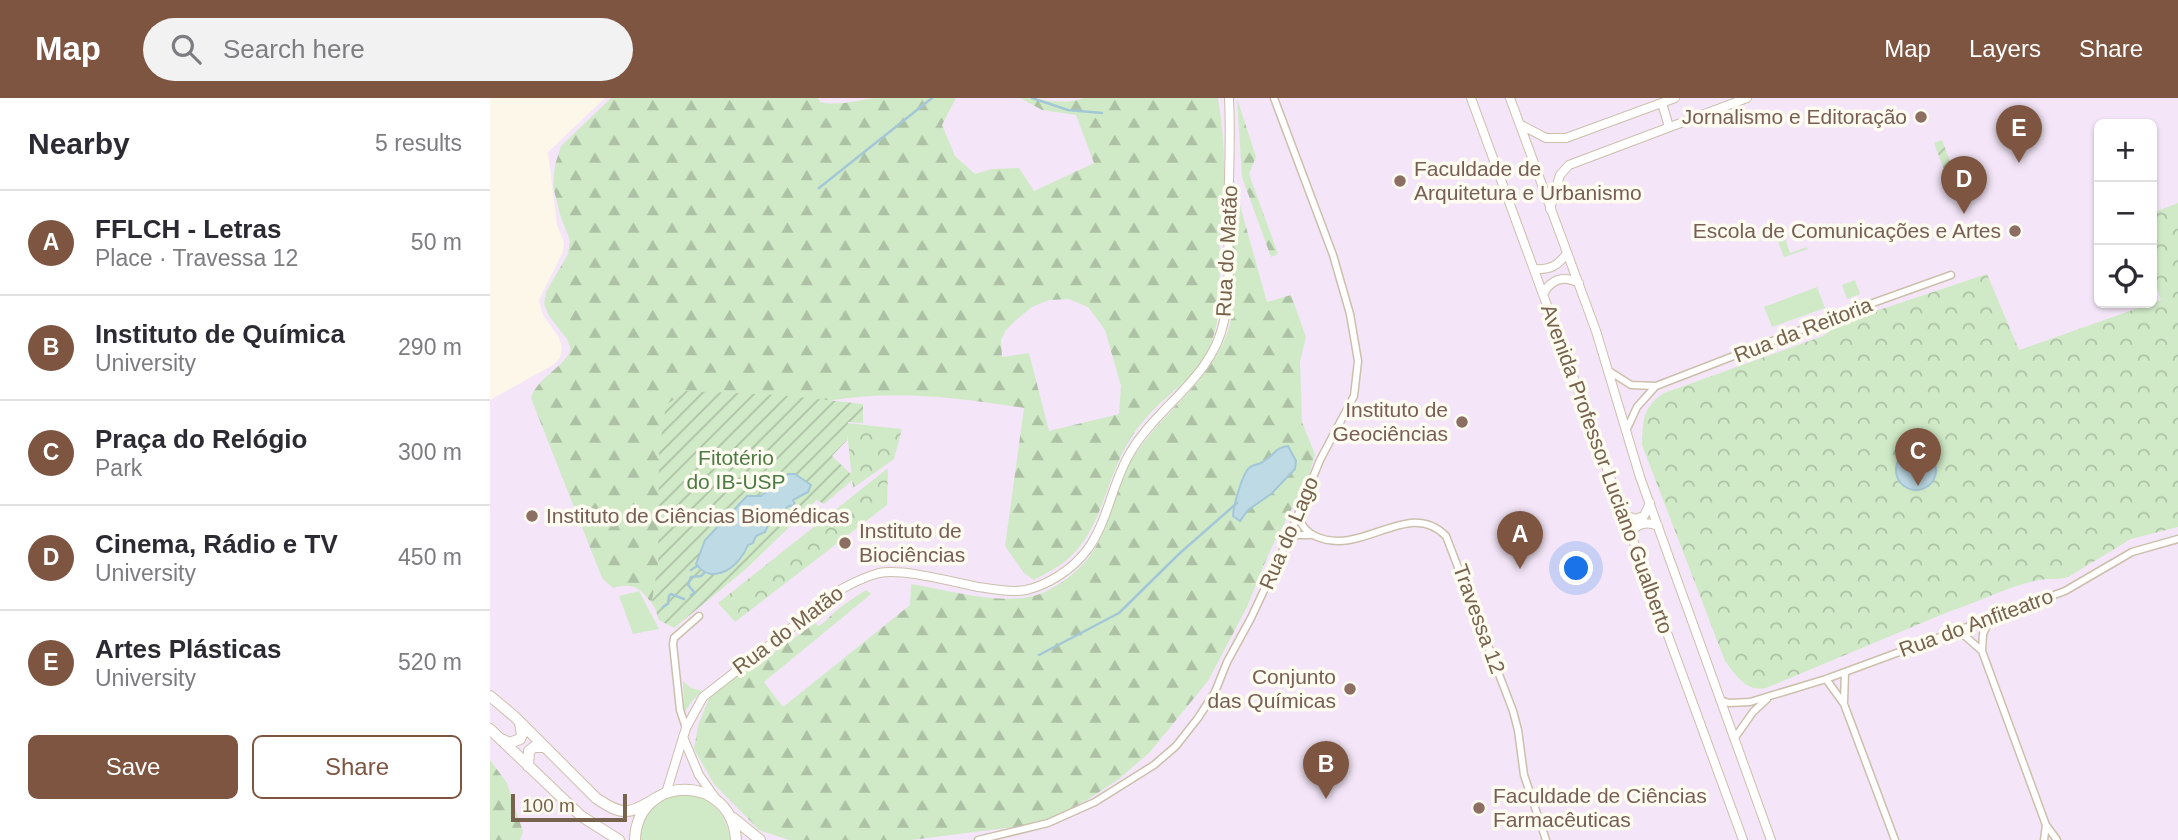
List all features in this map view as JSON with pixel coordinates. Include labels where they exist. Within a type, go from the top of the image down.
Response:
[{"type":"main road","points":[[490,696],[518,719],[597,798],[616,811],[636,811],[656,798],[676,790],[697,790],[716,799],[727,812],[733,822],[736,840]]},
{"type":"main road","points":[[494,733],[510,743],[520,739],[522,729],[518,719]]},
{"type":"main road","points":[[494,733],[580,816],[619,840]]},
{"type":"main road","points":[[528,766],[529,751],[534,747],[546,747]]},
{"type":"main road","points":[[635,840],[636,826],[641,815],[656,798]]},
{"type":"main road","points":[[727,812],[760,840]]},
{"type":"street","name":"Rua do Matão","points":[[666,793],[685,732],[697,704],[709,690],[840,590],[880,573],[897,572],[996,590],[1025,590],[1046,583],[1086,551],[1096,535],[1129,453],[1140,437],[1194,381],[1218,342],[1227,302],[1231,153],[1229,98]]},
{"type":"street","name":"Rua do Lago","points":[[978,840],[1056,820],[1095,802],[1154,765],[1176,746],[1215,692],[1288,539],[1320,460],[1354,396],[1359,361],[1350,314],[1333,254],[1274,98]]},
{"type":"street","name":"Avenida Professor Luciano Gualberto","points":[[1471,98],[1743,840]]},
{"type":"street","name":"Avenida Professor Luciano Gualberto","points":[[1510,98],[1579,283],[1609,371],[1625,432],[1770,840]]},
{"type":"street","points":[[1520,123],[1546,138],[1566,138],[1675,98]]},
{"type":"street","points":[[1550,209],[1560,175],[1569,165],[1747,98]]},
{"type":"street","points":[[1662,103],[1669,127]]},
{"type":"street","points":[[1534,269],[1556,266],[1567,253]]},
{"type":"street","name":"Rua da Reitoria","points":[[1625,432],[1637,407],[1656,386],[1951,275]]},
{"type":"street","points":[[1543,294],[1551,282],[1558,279],[1572,279],[1579,283]]},
{"type":"street","points":[[1609,371],[1631,385],[1656,386]]},
{"type":"street","points":[[1625,515],[1635,519],[1644,516],[1650,503]]},
{"type":"street","points":[[1298,515],[1302,526],[1312,535]]},
{"type":"street","name":"Travessa 12","points":[[1288,539],[1297,535],[1312,535],[1346,542],[1412,523],[1435,527],[1446,536],[1513,711],[1524,775],[1546,840]]},
{"type":"street","points":[[1631,532],[1640,524],[1652,523],[1658,526]]},
{"type":"street","name":"Rua do Anfiteatro","points":[[1720,700],[1738,703],[1769,698],[1826,680],[2065,591],[2115,559],[2178,539]]},
{"type":"street","points":[[699,616],[674,638],[673,644],[685,732],[699,775],[716,799]]},
{"type":"street","points":[[1990,619],[1983,634],[1982,651],[2046,825],[2057,840]]},
{"type":"street","points":[[1954,631],[1965,636],[1982,651]]},
{"type":"street","points":[[1844,672],[1844,704]]},
{"type":"street","points":[[1826,680],[1844,704],[1895,840]]},
{"type":"street","name":"Rua do Anfiteatro","points":[[1734,739],[1753,712],[1769,698]]},
{"type":"street","points":[[2044,840],[2046,825]]},
{"type":"shaded area","points":[[605,98],[2178,98],[2178,840],[490,840],[490,400],[553,365],[560,358],[562,347],[558,336],[543,315],[539,300],[563,252],[564,242],[557,225],[548,152]]},
{"type":"green space","points":[[611,98],[818,98],[820,102],[847,103],[874,98],[956,98],[942,125],[955,156],[975,174],[992,169],[1019,168],[1034,191],[1094,163],[1076,115],[1042,110],[1020,98],[1060,102],[1083,98],[1218,98],[1223,143],[1224,200],[1220,236],[1220,300],[1215,330],[1202,361],[1148,416],[1129,441],[1097,517],[1083,542],[1056,568],[1034,580],[1024,573],[1005,546],[1024,408],[942,397],[863,397],[807,405],[657,610],[634,587],[613,588],[602,578],[531,398],[539,384],[562,363],[571,350],[567,339],[549,316],[544,304],[546,292],[568,254],[570,240],[553,186],[555,165],[561,146]],"holes":[[[1069,299],[1088,307],[1105,330],[1121,386],[1119,414],[1049,431],[1029,353],[1002,357],[1001,340],[1017,319],[1032,307],[1049,300]]]},
{"type":"green space","points":[[1237,98],[1256,157],[1249,174],[1278,254],[1271,257],[1242,177]]},
{"type":"green space","points":[[1942,140],[1952,167],[1944,170],[1934,143]]},
{"type":"green space","points":[[1236,191],[1267,302],[1291,295],[1306,337],[1300,361],[1302,422],[1315,454],[1309,475],[1268,555],[1247,607],[1208,681],[1150,752],[1119,779],[1055,817],[1021,826],[911,840],[789,840],[759,830],[714,784],[694,749],[698,726],[709,698],[729,679],[752,668],[815,623],[818,626],[866,590],[871,594],[764,682],[783,707],[910,605],[911,584],[990,598],[1022,598],[1050,589],[1080,567],[1099,541],[1121,481],[1138,451],[1197,383],[1222,346],[1232,309],[1231,247]],"holes":[[[1290,449],[1296,461],[1295,468],[1271,494],[1248,510],[1242,520],[1236,520],[1232,514],[1242,481],[1249,469],[1264,462],[1277,450]]]},
{"type":"green space","points":[[2178,203],[2178,527],[2131,539],[2068,577],[2040,580],[2005,590],[1766,688],[1753,688],[1742,682],[1725,661],[1642,445],[1645,415],[1651,404],[1664,393],[1823,336],[1843,322],[1987,274],[2019,350],[2138,308],[2157,308],[2157,301],[2161,300],[2157,288],[2157,211]]},
{"type":"green space","points":[[1782,229],[1790,253],[1807,247],[1808,249],[1784,257],[1774,232]]},
{"type":"green space","points":[[1855,280],[1860,294],[1847,299],[1842,285]]},
{"type":"green space","points":[[1817,287],[1825,308],[1772,327],[1764,307]]},
{"type":"green space","name":"Fitotério do IB-USP","points":[[686,391],[779,395],[863,404],[863,423],[848,422],[847,440],[832,456],[855,478],[824,504],[817,500],[746,569],[674,628],[659,620],[652,600],[658,565],[659,452],[666,405]]},
{"type":"green space","points":[[846,423],[902,429],[894,459],[853,488]]},
{"type":"green space","points":[[888,468],[887,505],[735,622],[718,603]]},
{"type":"green space","points":[[639,591],[659,629],[633,634],[619,596]]},
{"type":"green space","points":[[683,681],[691,688],[702,691],[684,713]]},
{"type":"green space","points":[[490,760],[507,783],[523,832],[520,840],[490,840]]},
{"type":"green space","points":[[686,793],[711,803],[717,809],[726,822],[730,840],[639,840],[647,813],[652,807],[666,798]]},
{"type":"water","points":[[1288,446],[1296,461],[1295,469],[1271,494],[1248,510],[1240,521],[1233,516],[1233,512],[1246,471],[1280,448]]},
{"type":"water","points":[[1916,450],[1930,456],[1936,470],[1930,484],[1916,490],[1902,484],[1896,470],[1902,456]]},
{"type":"water","points":[[788,474],[795,474],[811,485],[808,492],[793,500],[795,505],[789,506],[770,521],[765,532],[756,536],[733,566],[718,574],[703,571],[696,564],[705,540],[747,496],[761,496]]},
{"type":"waterway","points":[[819,188],[932,98]]},
{"type":"waterway","points":[[1032,98],[1068,110],[1102,113]]},
{"type":"waterway","points":[[1039,655],[1119,613],[1180,553],[1237,503]]},
{"type":"waterway","points":[[691,570],[697,566]]},
{"type":"waterway","points":[[691,595],[695,593],[688,585],[691,577],[704,573]]},
{"type":"waterway","points":[[663,607],[668,604],[671,594],[684,599]]},
{"type":"place","name":"Jornalismo e Editoração","points":[[1921,117]]},
{"type":"place","name":"Artes Plásticas","points":[[2019,163]]},
{"type":"place","name":"Faculdade de Arquitetura e Urbanismo","points":[[1400,181]]},
{"type":"place","name":"Cinema, Rádio e TV","points":[[1964,214]]},
{"type":"place","name":"Escola de Comunicações e Artes","points":[[2015,231]]},
{"type":"place","name":"Instituto de Geociências","points":[[1462,422]]},
{"type":"place","name":"Praça do Relógio","points":[[1918,486]]},
{"type":"place","name":"Instituto de Ciências Biomédicas","points":[[532,516]]},
{"type":"place","name":"Instituto de Biociências","points":[[845,543]]},
{"type":"place","name":"FFLCH - Letras","points":[[1520,569]]},
{"type":"place","name":"Conjunto das Químicas","points":[[1350,689]]},
{"type":"place","name":"Instituto de Química","points":[[1326,799]]},
{"type":"place","name":"Faculdade de Ciências Farmacêuticas","points":[[1479,808]]}]
